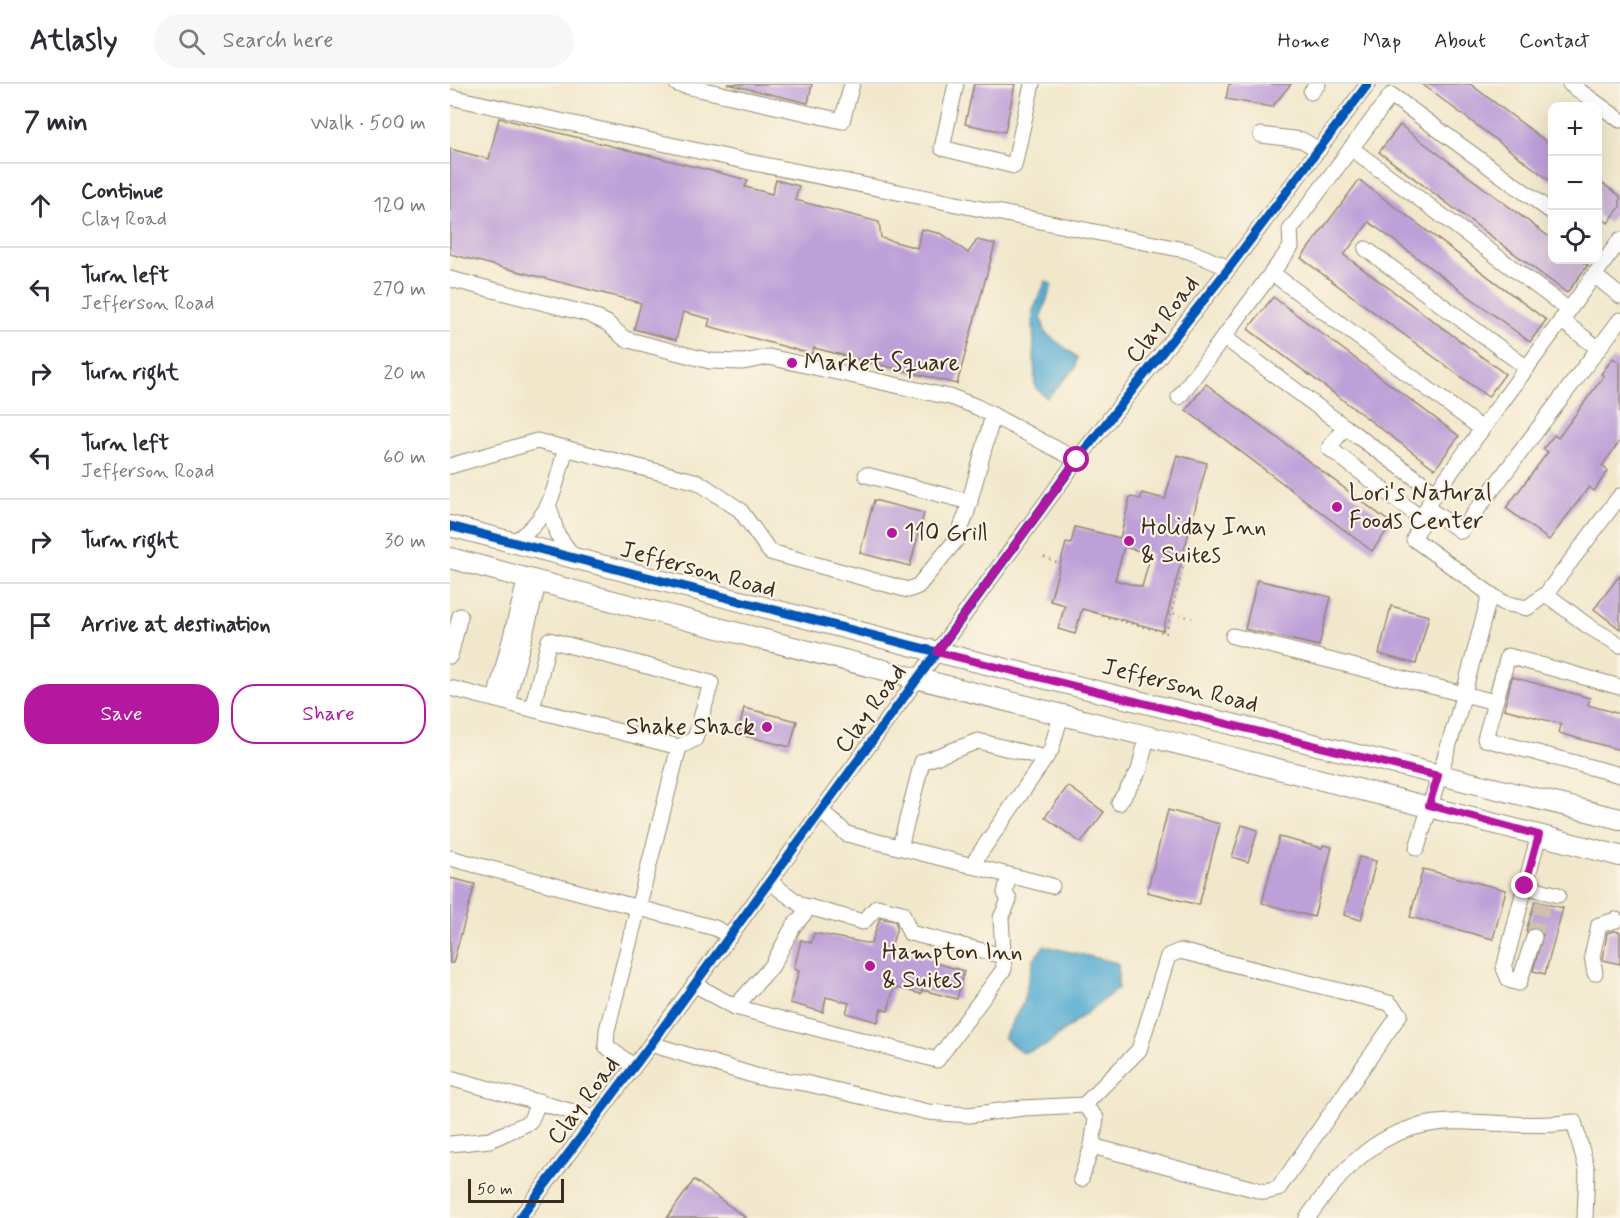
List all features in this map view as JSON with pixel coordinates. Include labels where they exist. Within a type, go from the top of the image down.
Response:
[{"type":"main road","name":"Jefferson Road","points":[[450,526],[937,652],[1620,819]]},
{"type":"main road","points":[[450,558],[916,680],[1429,805],[1620,856]]},
{"type":"street","points":[[677,84],[842,121],[852,84]]},
{"type":"street","points":[[956,84],[942,148],[1014,166],[1032,84]]},
{"type":"street","name":"Clay Road","points":[[520,1218],[822,812],[1077,460],[1229,268],[1368,84]]},
{"type":"street","points":[[1577,86],[1620,120]]},
{"type":"street","points":[[1179,397],[1291,247],[1290,230],[1391,95],[1549,210]]},
{"type":"street","points":[[450,97],[737,160],[1189,251],[1229,268]]},
{"type":"street","points":[[1261,135],[1302,140],[1319,150]]},
{"type":"street","points":[[1351,148],[1565,315],[1599,349]]},
{"type":"street","points":[[1620,240],[1604,249],[1594,275],[1435,492],[1414,539],[1504,603],[1527,608],[1546,594],[1620,496]]},
{"type":"street","points":[[1366,249],[1527,368]]},
{"type":"street","points":[[1272,273],[1482,429]]},
{"type":"street","points":[[1594,275],[1620,296]]},
{"type":"street","points":[[450,279],[588,314],[607,323],[625,339],[698,358],[743,362],[769,357],[954,398],[993,415],[1077,460]]},
{"type":"street","points":[[1345,427],[1329,448],[1425,513],[1461,531],[1620,320]]},
{"type":"street","points":[[1225,338],[1435,492]]},
{"type":"street","points":[[450,466],[537,441],[698,482],[740,510],[770,552],[908,590],[918,586],[956,540],[970,502],[993,415]]},
{"type":"street","points":[[514,542],[530,531],[549,507],[566,448]]},
{"type":"street","points":[[866,475],[970,502]]},
{"type":"street","points":[[549,507],[558,534],[574,558]]},
{"type":"street","points":[[501,701],[532,580]]},
{"type":"street","points":[[1417,848],[1464,695],[1490,594]]},
{"type":"street","points":[[1546,594],[1588,626],[1620,645]]},
{"type":"street","points":[[450,656],[460,616]]},
{"type":"street","points":[[1233,636],[1495,702]]},
{"type":"street","points":[[450,687],[501,701],[679,747],[695,739],[711,683],[549,640],[532,709]]},
{"type":"street","points":[[1620,687],[1508,656],[1485,739],[1620,775]]},
{"type":"street","points":[[971,866],[1052,750],[1061,715]]},
{"type":"street","points":[[1119,802],[1139,771],[1147,736]]},
{"type":"street","points":[[900,848],[922,762],[978,741],[1045,758]]},
{"type":"street","points":[[633,1066],[606,1046],[607,1030],[679,747]]},
{"type":"street","points":[[822,812],[847,834],[1052,886]]},
{"type":"street","points":[[1534,937],[1519,983],[1509,980],[1504,968],[1539,835]]},
{"type":"street","points":[[450,858],[719,929],[730,936]]},
{"type":"street","points":[[694,984],[735,1007],[937,1060],[1004,969],[1001,918],[1009,900],[1005,893],[1015,877]]},
{"type":"street","points":[[770,882],[801,905],[863,922],[877,907],[902,914],[910,933],[1003,956]]},
{"type":"street","points":[[1525,886],[1549,897]]},
{"type":"street","points":[[735,1007],[772,966],[793,927],[810,907]]},
{"type":"street","points":[[1595,973],[1592,956],[1599,925],[1619,915]]},
{"type":"street","points":[[651,1044],[759,1077],[805,1083],[928,1112],[969,1115],[1023,1108],[1084,1105],[1139,1050],[1168,956],[1180,951],[1389,1003],[1400,1014],[1278,1190],[1265,1192],[1092,1146]]},
{"type":"street","points":[[450,1078],[595,1118]]},
{"type":"street","points":[[450,1144],[490,1140],[530,1122],[539,1101]]},
{"type":"street","points":[[1081,1179],[1092,1146],[1096,1118],[1084,1105]]},
{"type":"street","points":[[1307,1218],[1346,1168],[1367,1150],[1414,1127],[1440,1122],[1529,1125],[1574,1122],[1587,1170],[1585,1218]]},
{"type":"path","points":[[1101,616],[1166,633],[1186,555]]},
{"type":"path","points":[[1044,556],[1060,564]]},
{"type":"path","points":[[1170,612],[1192,618]]},
{"type":"water","points":[[1046,281],[1052,285],[1041,315],[1045,333],[1077,357],[1076,367],[1047,398],[1035,387],[1033,311]]},
{"type":"water","points":[[1044,946],[1118,963],[1118,988],[1045,1046],[1022,1053],[1004,1037],[1023,1003],[1034,959]]},
{"type":"building","points":[[727,84],[812,84],[808,103]]},
{"type":"building","points":[[974,84],[1015,84],[1005,132],[965,124]]},
{"type":"building","points":[[1229,84],[1291,84],[1272,107],[1226,99]]},
{"type":"building","points":[[1422,84],[1470,84],[1548,143],[1548,179]]},
{"type":"building","points":[[499,118],[748,180],[745,187],[772,194],[776,180],[799,186],[795,200],[879,222],[881,238],[917,248],[921,229],[942,234],[968,253],[977,240],[995,244],[957,384],[814,348],[812,354],[708,326],[710,319],[683,312],[676,340],[634,329],[641,303],[450,254],[450,149],[489,159]]},
{"type":"building","points":[[1400,125],[1548,236],[1548,264],[1588,265],[1567,293],[1379,152]]},
{"type":"building","points":[[1359,180],[1546,320],[1530,342],[1369,222],[1344,255],[1505,374],[1488,397],[1301,258]]},
{"type":"building","points":[[1602,183],[1620,196],[1620,207],[1608,223],[1602,218]]},
{"type":"building","points":[[1273,297],[1459,436],[1435,469],[1248,329]]},
{"type":"building","points":[[1613,358],[1620,363],[1620,441],[1602,466],[1608,471],[1594,491],[1589,487],[1549,540],[1506,508],[1548,452],[1543,449],[1554,435],[1558,438],[1604,376],[1601,374]]},
{"type":"building","points":[[1206,384],[1392,524],[1372,551],[1186,410]]},
{"type":"building","name":"Holiday Inn & Suites","points":[[1177,455],[1207,463],[1163,631],[1082,609],[1075,634],[1058,629],[1065,605],[1050,601],[1066,543],[1071,544],[1075,527],[1120,538],[1130,497],[1141,499],[1142,493],[1165,499]],"holes":[[[1124,547],[1151,554],[1142,587],[1115,580]]]},
{"type":"building","name":"110 Grill","points":[[874,500],[924,513],[910,566],[860,553]]},
{"type":"building","points":[[1620,575],[1620,629],[1594,609]]},
{"type":"building","points":[[1257,580],[1331,597],[1319,646],[1245,629]]},
{"type":"building","points":[[1391,606],[1429,616],[1416,664],[1379,654]]},
{"type":"building","points":[[1512,677],[1590,698],[1588,705],[1620,714],[1620,750],[1559,733],[1561,724],[1504,709]]},
{"type":"building","name":"Shake Shack","points":[[744,708],[797,721],[790,747],[738,734]]},
{"type":"building","points":[[1068,786],[1104,812],[1081,843],[1045,817]]},
{"type":"building","points":[[1168,810],[1220,824],[1199,905],[1147,892]]},
{"type":"building","points":[[1242,825],[1258,830],[1248,862],[1232,857]]},
{"type":"building","points":[[1279,837],[1322,848],[1323,845],[1332,847],[1314,917],[1262,903]]},
{"type":"building","points":[[1359,857],[1376,861],[1361,920],[1344,915]]},
{"type":"building","points":[[1423,869],[1506,890],[1493,939],[1410,917]]},
{"type":"building","points":[[450,878],[475,884],[453,963],[450,963]]},
{"type":"building","points":[[1535,901],[1563,908],[1545,974],[1533,971],[1543,934],[1536,928],[1526,931]]},
{"type":"building","name":"Hampton Inn & Suites","points":[[880,918],[895,921],[897,927],[891,948],[933,959],[932,962],[964,971],[957,999],[922,990],[921,994],[894,987],[888,1011],[881,1009],[878,1022],[846,1013],[849,1003],[826,997],[823,1012],[790,1003],[799,971],[794,969],[801,940],[811,943],[814,933],[871,944]]},
{"type":"building","points":[[1620,932],[1620,964],[1603,960],[1607,933]]},
{"type":"building","points":[[694,1180],[746,1218],[667,1218]]},
{"type":"tunnel","points":[[1534,937],[1543,903]]},
{"type":"cycle path","points":[[520,1218],[651,1044],[1077,460],[1229,268],[1368,84]]},
{"type":"cycle path","points":[[450,526],[937,652]]},
{"type":"place","name":"Market Square","points":[[792,363]]},
{"type":"place","name":"Lori's Natural Foods Center","points":[[1337,507]]},
{"type":"place","name":"110 Grill","points":[[892,533]]},
{"type":"place","name":"Holiday Inn & Suites","points":[[1129,541]]},
{"type":"place","name":"Shake Shack","points":[[767,727]]},
{"type":"place","name":"Hampton Inn & Suites","points":[[870,966]]},
{"type":"route","points":[[1077,460],[937,652],[1438,776],[1429,805],[1539,835],[1525,886]]}]
